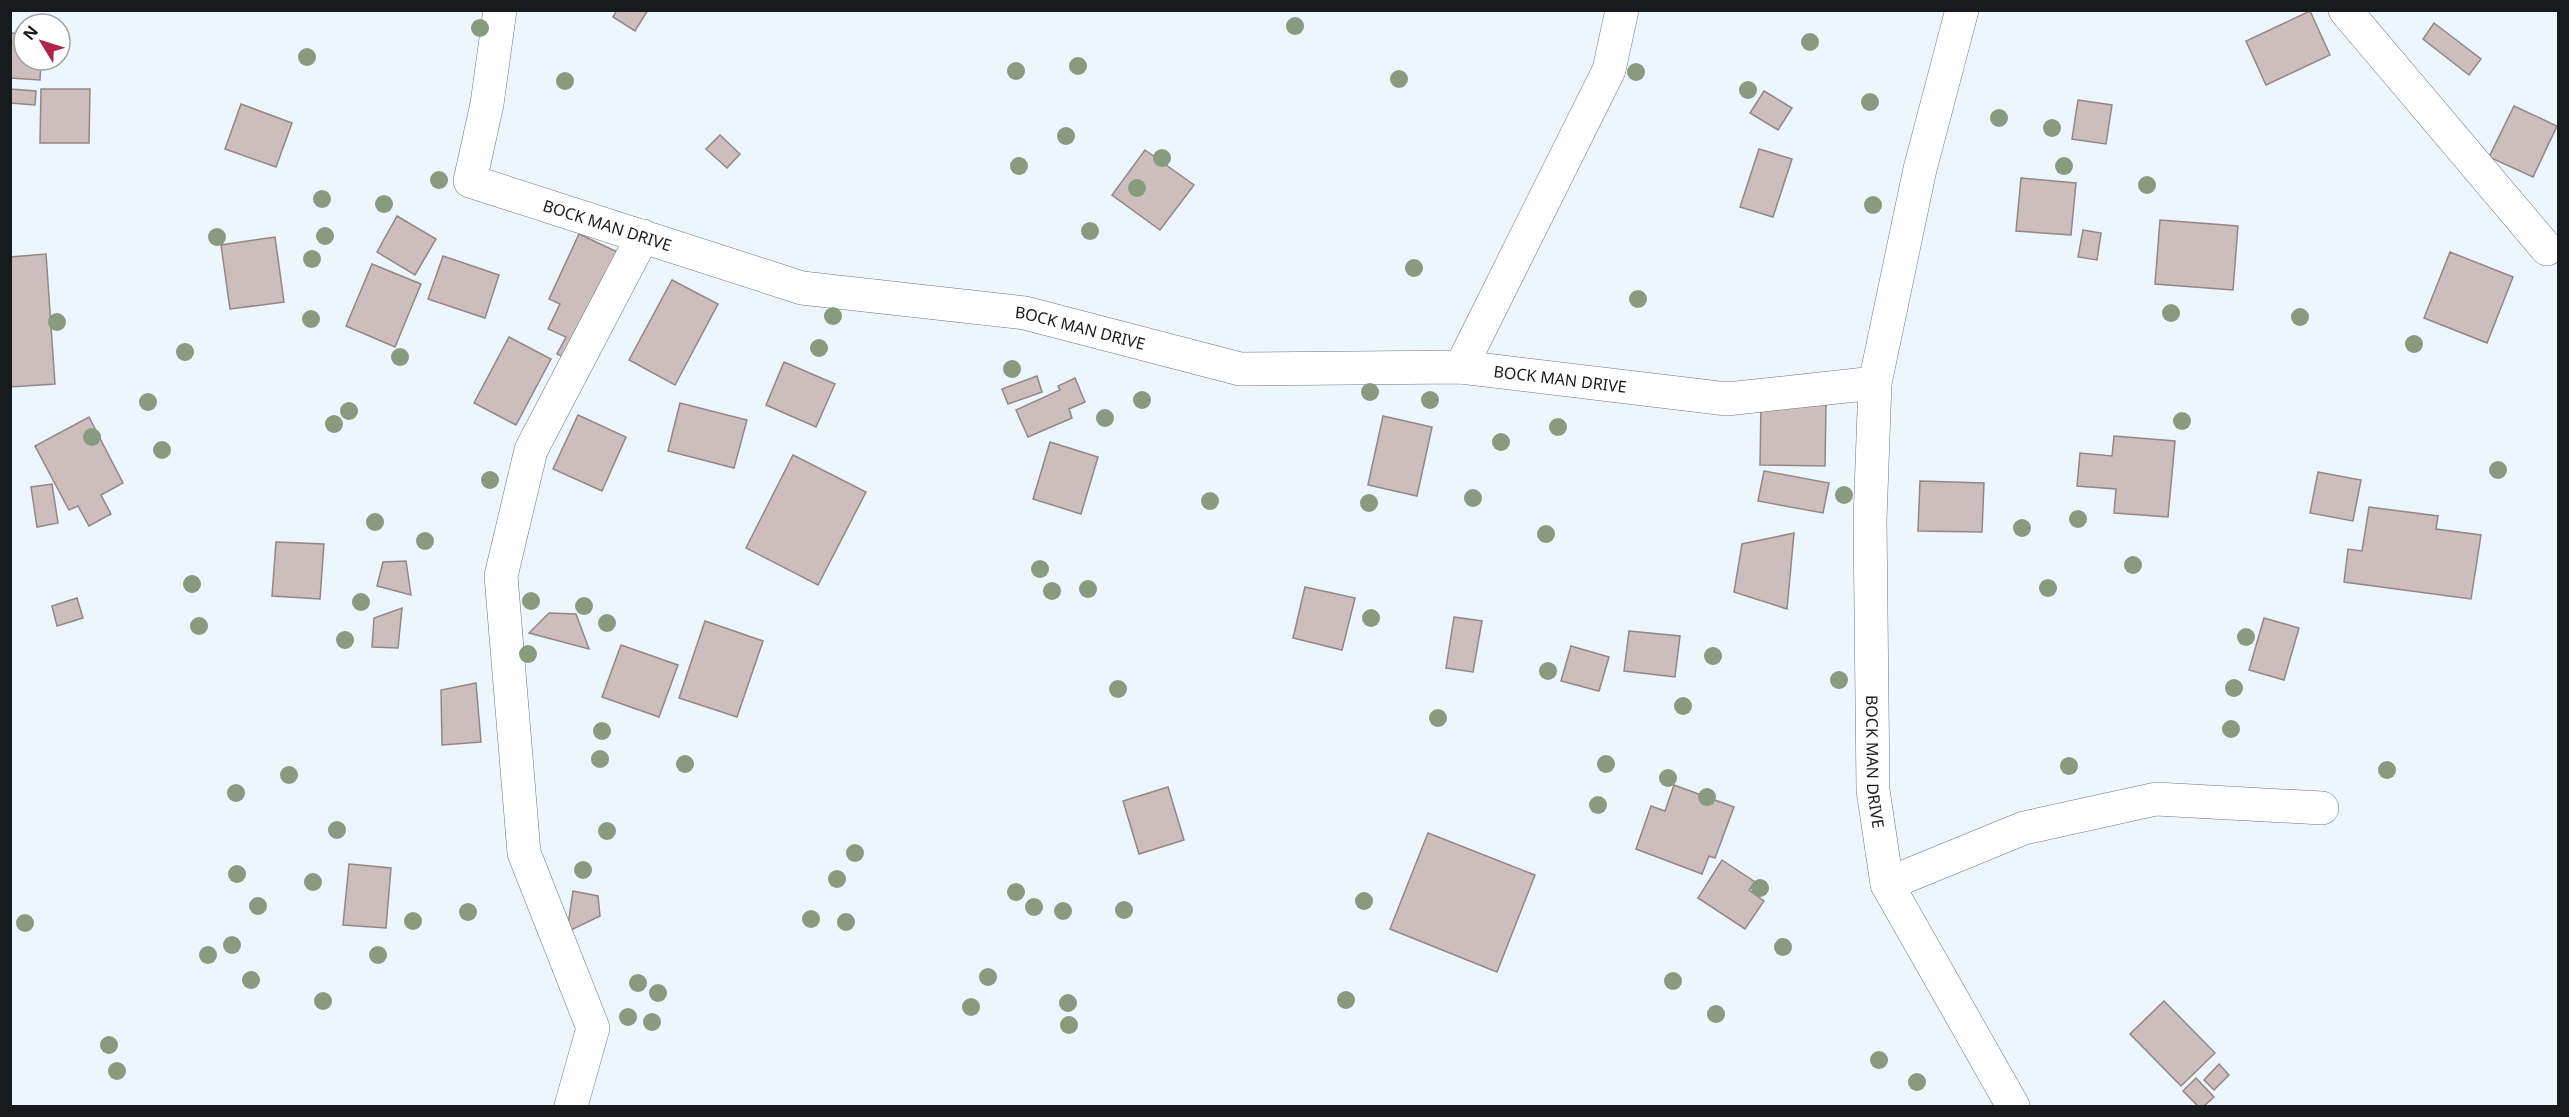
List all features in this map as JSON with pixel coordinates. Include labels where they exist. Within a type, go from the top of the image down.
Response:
[{"type":"street","name":"BOCK MAN DRIVE","points":[[500,10],[487,104],[470,181],[802,288],[1025,313],[1240,369],[1461,367],[1727,399],[1875,383]]},
{"type":"street","points":[[1461,367],[1609,70],[1622,10]]},
{"type":"street","name":"BOCK MAN DRIVE","points":[[1962,10],[1920,169],[1875,383],[1870,520],[1873,790],[1887,884],[2013,1107]]},
{"type":"street","points":[[2345,10],[2547,249]]},
{"type":"street","points":[[571,1107],[592,1028],[524,852],[501,576],[531,450],[643,236]]},
{"type":"street","points":[[1887,884],[2024,828],[2156,799],[2322,808]]},
{"type":"building","points":[[617,10],[648,10],[635,31],[613,17]]},
{"type":"building","points":[[2310,11],[2330,55],[2266,85],[2246,41]]},
{"type":"building","points":[[2434,23],[2481,59],[2469,75],[2423,39]]},
{"type":"building","points":[[10,33],[12,33],[12,72],[40,72],[40,80],[10,78]]},
{"type":"building","points":[[10,89],[36,91],[35,105],[10,103]]},
{"type":"building","points":[[41,89],[90,89],[89,143],[40,143]]},
{"type":"building","points":[[1764,91],[1792,108],[1778,130],[1750,113]]},
{"type":"building","points":[[2078,100],[2112,105],[2106,144],[2072,139]]},
{"type":"building","points":[[241,104],[292,123],[276,167],[225,149]]},
{"type":"building","points":[[2514,106],[2557,126],[2533,177],[2489,157]]},
{"type":"building","points":[[720,135],[740,154],[727,168],[706,149]]},
{"type":"building","points":[[1759,149],[1792,159],[1773,217],[1740,207]]},
{"type":"building","points":[[1145,150],[1194,185],[1160,230],[1112,195]]},
{"type":"building","points":[[2021,178],[2076,183],[2071,235],[2016,231]]},
{"type":"building","points":[[397,216],[436,239],[415,275],[377,252]]},
{"type":"building","points":[[2160,220],[2238,226],[2233,290],[2155,284]]},
{"type":"building","points":[[2083,230],[2101,233],[2097,260],[2078,257]]},
{"type":"building","points":[[579,234],[628,257],[575,363],[557,354],[566,337],[548,329],[560,304],[549,299]]},
{"type":"building","points":[[275,237],[284,302],[230,309],[221,245]]},
{"type":"building","points":[[2450,252],[2513,277],[2487,343],[2424,318]]},
{"type":"building","points":[[46,254],[55,384],[10,387],[10,257]]},
{"type":"building","points":[[443,256],[499,275],[485,318],[428,299]]},
{"type":"building","points":[[372,264],[421,284],[395,347],[346,326]]},
{"type":"building","points":[[672,280],[718,304],[675,385],[629,360]]},
{"type":"building","points":[[509,337],[551,359],[516,425],[474,403]]},
{"type":"building","points":[[784,362],[835,384],[816,427],[766,405]]},
{"type":"building","points":[[1037,376],[1042,392],[1008,404],[1002,389]]},
{"type":"building","points":[[1075,378],[1085,402],[1069,409],[1072,418],[1028,437],[1016,410],[1060,390],[1058,386]]},
{"type":"building","points":[[680,403],[747,420],[734,468],[668,451]]},
{"type":"building","points":[[1761,403],[1826,404],[1825,466],[1760,465]]},
{"type":"building","points":[[578,415],[626,437],[602,491],[553,469]]},
{"type":"building","points":[[1383,416],[1432,427],[1417,496],[1368,485]]},
{"type":"building","points":[[89,417],[123,483],[101,495],[111,514],[89,526],[78,506],[69,510],[35,446]]},
{"type":"building","points":[[2114,436],[2175,441],[2168,517],[2114,513],[2116,489],[2077,486],[2080,453],[2112,456]]},
{"type":"building","points":[[1050,442],[1098,457],[1081,514],[1033,499]]},
{"type":"building","points":[[793,455],[866,492],[818,585],[746,548]]},
{"type":"building","points":[[1764,471],[1829,483],[1823,513],[1758,501]]},
{"type":"building","points":[[2318,472],[2361,480],[2353,521],[2310,513]]},
{"type":"building","points":[[1920,481],[1984,483],[1982,532],[1918,531]]},
{"type":"building","points":[[52,484],[58,523],[37,527],[31,487]]},
{"type":"building","points":[[2369,507],[2438,516],[2436,529],[2481,535],[2471,599],[2344,582],[2348,549],[2362,551]]},
{"type":"building","points":[[1794,533],[1787,609],[1734,592],[1742,544]]},
{"type":"building","points":[[276,542],[324,544],[320,599],[272,596]]},
{"type":"building","points":[[406,561],[411,595],[377,586],[383,562]]},
{"type":"building","points":[[1305,587],[1355,598],[1342,650],[1293,638]]},
{"type":"building","points":[[77,598],[83,618],[57,626],[52,606]]},
{"type":"building","points":[[402,608],[398,648],[372,647],[374,618]]},
{"type":"building","points":[[549,613],[576,614],[589,649],[529,633]]},
{"type":"building","points":[[1454,617],[1482,621],[1473,672],[1446,668]]},
{"type":"building","points":[[2264,618],[2299,628],[2284,680],[2249,670]]},
{"type":"building","points":[[705,621],[763,641],[737,717],[679,698]]},
{"type":"building","points":[[1629,631],[1680,636],[1675,677],[1624,671]]},
{"type":"building","points":[[621,645],[678,665],[659,717],[602,697]]},
{"type":"building","points":[[1571,646],[1609,657],[1599,691],[1561,681]]},
{"type":"building","points":[[476,683],[481,742],[442,745],[441,690]]},
{"type":"building","points":[[1674,785],[1734,807],[1715,858],[1709,856],[1702,874],[1636,849],[1651,806],[1665,811]]},
{"type":"building","points":[[1168,787],[1184,840],[1139,854],[1123,801]]},
{"type":"building","points":[[1428,833],[1535,875],[1497,972],[1390,929]]},
{"type":"building","points":[[1722,860],[1755,882],[1749,890],[1764,901],[1745,929],[1698,898]]},
{"type":"building","points":[[349,864],[391,868],[386,928],[343,925]]},
{"type":"building","points":[[573,891],[598,896],[600,916],[567,932]]},
{"type":"building","points":[[2164,1001],[2215,1053],[2181,1086],[2130,1034]]},
{"type":"building","points":[[2219,1064],[2229,1075],[2214,1090],[2204,1080]]},
{"type":"building","points":[[2196,1078],[2214,1097],[2204,1106],[2198,1106],[2183,1091]]}]
